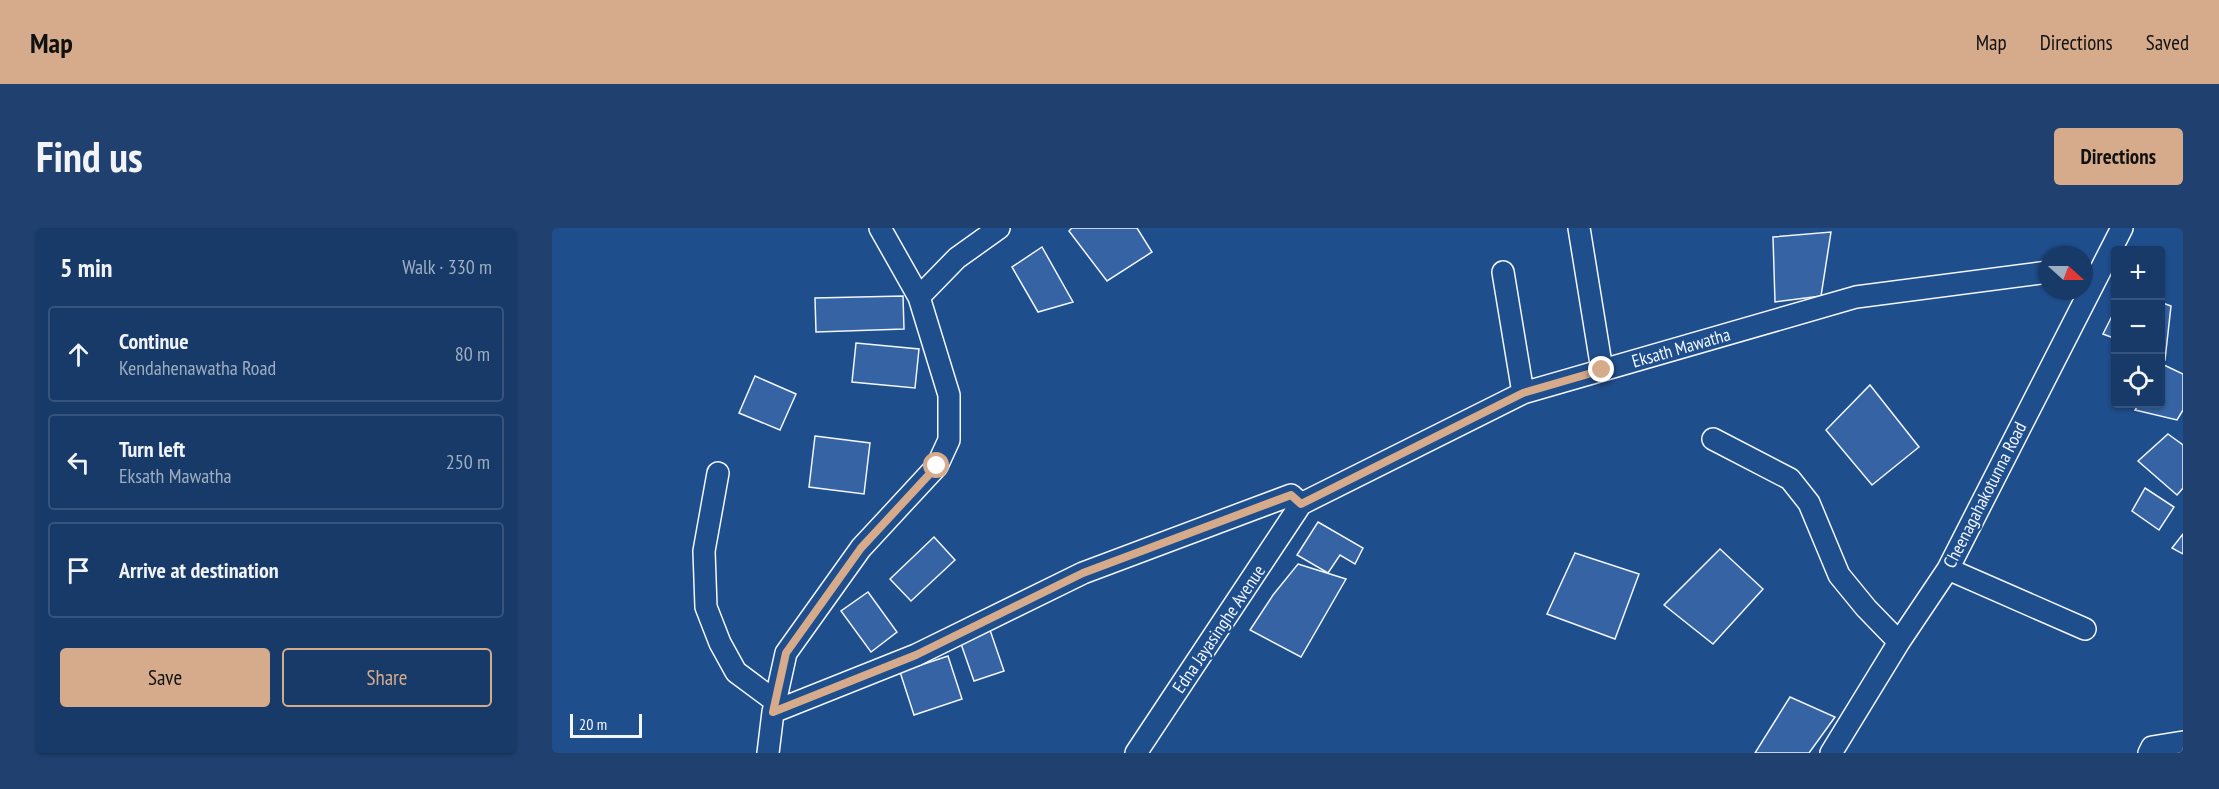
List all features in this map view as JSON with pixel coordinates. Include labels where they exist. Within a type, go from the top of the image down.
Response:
[{"type":"street","points":[[768,753],[774,706],[786,653],[861,548],[937,466],[949,440],[950,395],[919,297],[880,228]]},
{"type":"street","points":[[919,297],[957,258],[999,228]]},
{"type":"street","points":[[1579,228],[1602,370]]},
{"type":"street","name":"Cheenagahakotunna Road","points":[[2093,266],[2122,228]]},
{"type":"street","points":[[1503,272],[1523,393]]},
{"type":"street","name":"Eksath Mawatha","points":[[1301,504],[1523,393],[1856,297],[2039,273]]},
{"type":"street","name":"Cheenagahakotunna Road","points":[[1831,753],[1899,642],[1948,569],[2077,300]]},
{"type":"street","points":[[1713,439],[1790,479],[1809,503],[1839,575],[1866,608],[1899,642]]},
{"type":"street","points":[[718,473],[704,551],[706,608],[720,643],[736,672],[774,706]]},
{"type":"street","points":[[774,706],[916,655],[1083,573],[1291,495],[1301,504]]},
{"type":"street","name":"Edna Jayasinghe Avenue","points":[[1136,753],[1301,504]]},
{"type":"street","points":[[1948,569],[2085,629]]},
{"type":"street","points":[[2149,753],[2152,747],[2183,742]]},
{"type":"building","points":[[1072,228],[1137,228],[1152,252],[1107,281],[1069,231]]},
{"type":"building","points":[[1831,232],[1821,296],[1775,302],[1773,237]]},
{"type":"building","points":[[1042,247],[1073,302],[1038,312],[1012,267]]},
{"type":"building","points":[[903,296],[904,329],[816,332],[815,298]]},
{"type":"building","points":[[2165,304],[2171,306],[2165,360]]},
{"type":"building","points":[[2111,318],[2111,337],[2103,334]]},
{"type":"building","points":[[856,343],[919,349],[915,388],[852,382]]},
{"type":"building","points":[[2165,365],[2183,374],[2183,410],[2177,420],[2135,410],[2136,408],[2165,408]]},
{"type":"building","points":[[755,376],[796,394],[780,430],[739,413]]},
{"type":"building","points":[[1870,385],[1919,447],[1872,485],[1826,430]]},
{"type":"building","points":[[2168,434],[2183,445],[2183,488],[2177,495],[2138,461]]},
{"type":"building","points":[[815,436],[870,443],[864,494],[809,487]]},
{"type":"building","points":[[2145,488],[2174,507],[2159,530],[2132,511]]},
{"type":"building","points":[[1318,522],[1363,548],[1355,564],[1340,555],[1328,573],[1297,555]]},
{"type":"building","points":[[2183,534],[2183,554],[2172,548]]},
{"type":"building","points":[[934,537],[955,560],[911,601],[890,579]]},
{"type":"building","points":[[1720,549],[1763,589],[1713,644],[1664,605]]},
{"type":"building","points":[[1575,553],[1639,574],[1615,639],[1547,614]]},
{"type":"building","points":[[1298,564],[1346,579],[1301,657],[1250,630],[1273,595]]},
{"type":"building","points":[[868,592],[897,632],[871,652],[841,611]]},
{"type":"building","points":[[990,630],[1004,671],[974,681],[960,641]]},
{"type":"building","points":[[948,656],[962,699],[914,715],[900,672]]},
{"type":"building","points":[[1790,697],[1835,717],[1809,753],[1755,753]]},
{"type":"route","points":[[937,466],[861,548],[786,653],[773,712],[916,655],[1083,573],[1291,495],[1301,504],[1523,393],[1602,370]]}]
